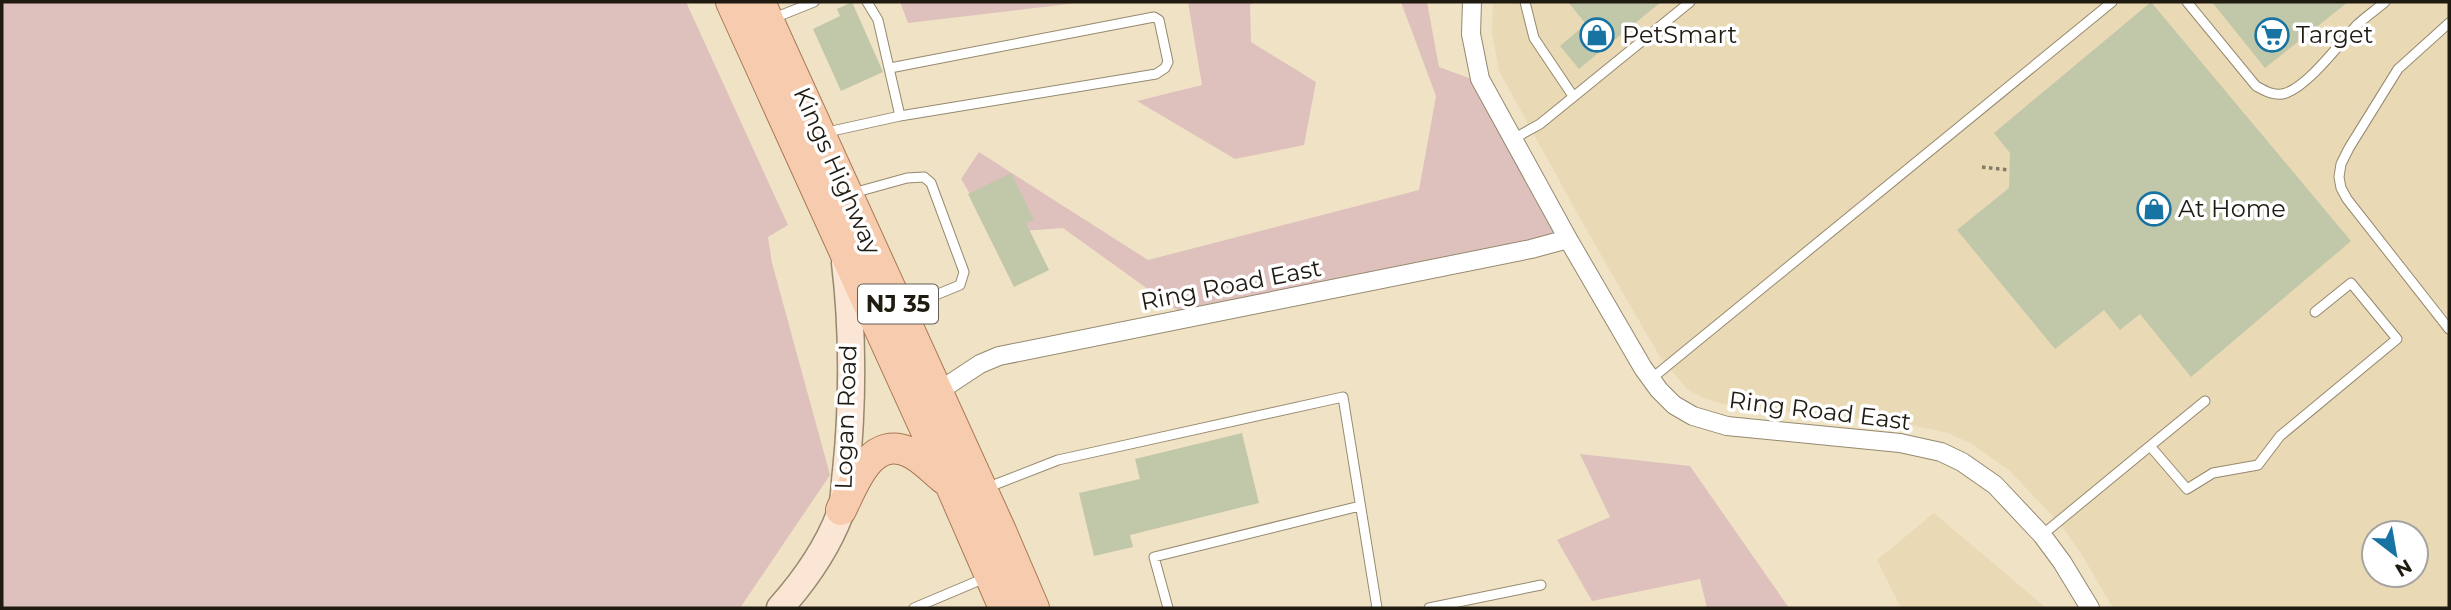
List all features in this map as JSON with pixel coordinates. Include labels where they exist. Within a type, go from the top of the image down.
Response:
[{"type":"main road","name":"Kings Highway","points":[[731,2],[844,251],[926,399],[982,490],[1034,608]]},
{"type":"main road","name":"Kings Highway","points":[[764,11],[900,310],[950,484],[1004,608]]},
{"type":"main road","points":[[841,510],[867,460],[887,449],[911,452],[950,484]]},
{"type":"street","name":"Ring Road East","points":[[1472,2],[1471,34],[1480,79],[1568,239],[1651,379],[1674,405],[1693,416],[1727,426],[1900,443],[1941,452],[1971,467],[1995,485],[2042,535],[2090,608]]},
{"type":"street","name":"Ring Road East","points":[[926,399],[981,364],[999,356],[1531,249],[1568,239]]},
{"type":"street","name":"Logan Road","points":[[789,602],[831,535],[841,510],[848,450],[850,340],[844,251]]},
{"type":"lane","points":[[764,11],[814,2]]},
{"type":"lane","points":[[867,2],[878,20],[900,116]]},
{"type":"lane","points":[[1525,2],[1534,38],[1573,96]]},
{"type":"lane","points":[[1513,139],[1540,124],[1690,2]]},
{"type":"lane","points":[[1651,379],[2112,2]]},
{"type":"lane","points":[[2187,2],[2256,86],[2269,93],[2283,94],[2295,89],[2332,54],[2357,24],[2385,2]]},
{"type":"lane","points":[[821,133],[900,116],[1156,74],[1165,68],[1168,62],[1158,20],[1153,17],[890,68]]},
{"type":"lane","points":[[2449,23],[2398,69],[2349,148],[2341,164],[2339,177],[2347,199],[2449,329]]},
{"type":"lane","points":[[848,195],[907,178],[924,177],[932,183],[964,272],[960,285],[900,310]]},
{"type":"lane","points":[[2150,446],[2187,489],[2213,474],[2258,465],[2280,436],[2397,339],[2351,283],[2315,312]]},
{"type":"lane","points":[[982,490],[1058,460],[1343,397],[1377,608]]},
{"type":"lane","points":[[2042,535],[2205,401]]},
{"type":"lane","points":[[1168,608],[1154,557],[1360,506]]},
{"type":"lane","points":[[914,608],[927,605],[990,576]]},
{"type":"lane","points":[[1429,608],[1457,606],[1541,585]]},
{"type":"path","points":[[1982,167],[2010,170]]},
{"type":"shaded area","points":[[2,2],[686,2],[788,225],[768,237],[772,263],[830,475],[740,608],[2,608]]},
{"type":"shaded area","points":[[900,2],[1085,2],[908,23]]},
{"type":"shaded area","points":[[1188,2],[1255,2],[1250,5],[1251,42],[1316,82],[1304,145],[1235,159],[1137,101],[1202,85]]},
{"type":"shaded area","points":[[1401,2],[1427,2],[1439,67],[1488,85],[1574,241],[1188,318],[1063,228],[994,233],[961,179],[979,152],[1148,260],[1419,190],[1436,96]]},
{"type":"shaded area","points":[[1493,2],[2449,2],[2449,608],[2113,608],[2079,550],[2058,522],[2009,470],[1972,444],[1948,433],[1903,423],[1730,406],[1701,397],[1687,389],[1660,357],[1499,71],[1492,32]]},
{"type":"shaded area","points":[[1580,454],[1690,466],[1789,608],[1707,608],[1700,579],[1592,601],[1557,540],[1610,517]]},
{"type":"shaded area","points":[[1934,513],[2046,608],[1901,608],[1877,560]]},
{"type":"building","points":[[852,2],[883,72],[841,91],[813,29],[840,16],[837,9]]},
{"type":"building","name":"PetSmart","points":[[1568,2],[1661,2],[1579,69],[1560,46],[1586,24]]},
{"type":"building","name":"At Home","points":[[2151,2],[2351,241],[2191,377],[2140,314],[2120,330],[2104,310],[2055,349],[1957,230],[2009,188],[2010,153],[1994,133]]},
{"type":"building","name":"Target","points":[[2212,2],[2348,2],[2265,68]]},
{"type":"building","points":[[1011,173],[1034,220],[1026,223],[1049,270],[1014,287],[968,194]]},
{"type":"building","points":[[1242,433],[1259,503],[1130,535],[1133,547],[1094,556],[1079,493],[1140,479],[1135,459]]},
{"type":"place","name":"PetSmart","points":[[1597,35]]},
{"type":"place","name":"Target","points":[[2272,35]]},
{"type":"place","name":"At Home","points":[[2154,209]]}]
